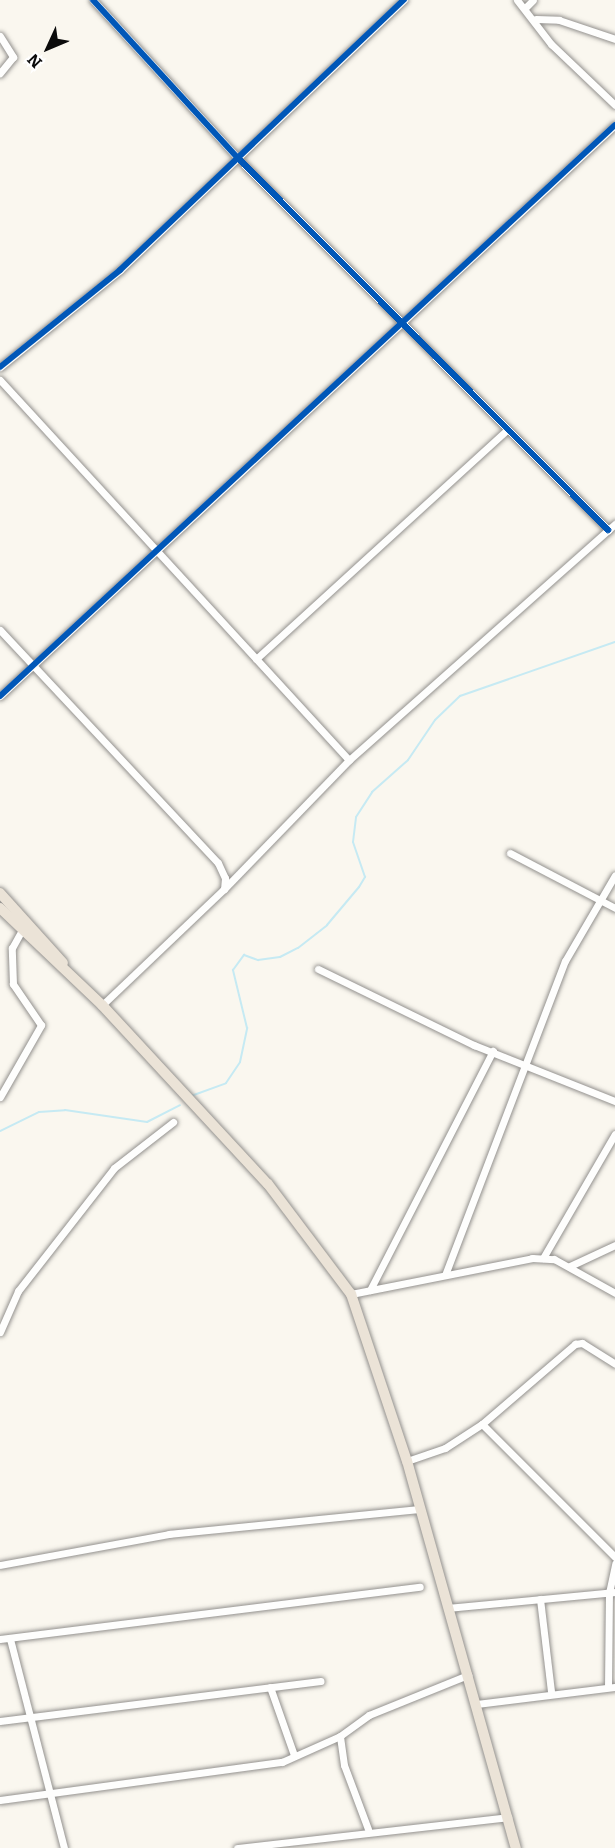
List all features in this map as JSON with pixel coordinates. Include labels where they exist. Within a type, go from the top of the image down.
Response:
[{"type":"main road","points":[[0,893],[70,973]]},
{"type":"main road","points":[[0,908],[102,1005],[198,1109],[306,1228],[351,1294],[408,1461],[447,1608],[516,1848]]},
{"type":"street","points":[[93,0],[238,158],[402,323],[505,432],[608,530]]},
{"type":"street","points":[[0,367],[120,270],[404,0]]},
{"type":"street","points":[[517,0],[536,19],[551,44],[615,105]]},
{"type":"street","points":[[525,8],[533,0]]},
{"type":"street","points":[[536,19],[560,20],[615,39]]},
{"type":"street","points":[[0,36],[13,49],[0,73]]},
{"type":"street","points":[[0,696],[615,125]]},
{"type":"street","points":[[0,380],[349,760]]},
{"type":"street","points":[[256,659],[505,432]]},
{"type":"street","points":[[102,1005],[224,889],[349,760],[615,524]]},
{"type":"street","points":[[0,630],[218,863],[224,889]]},
{"type":"street","points":[[510,853],[598,903],[615,908]]},
{"type":"street","points":[[446,1275],[529,1064],[565,961],[615,875]]},
{"type":"street","points":[[0,1097],[41,1025],[32,1004],[13,984],[12,948],[22,930]]},
{"type":"street","points":[[318,969],[370,998],[615,1101]]},
{"type":"street","points":[[370,1290],[493,1051]]},
{"type":"street","points":[[0,1332],[18,1291],[114,1168],[173,1122]]},
{"type":"street","points":[[543,1258],[615,1134]]},
{"type":"street","points":[[570,1266],[615,1245]]},
{"type":"street","points":[[351,1294],[543,1258],[570,1266],[615,1293]]},
{"type":"street","points":[[408,1461],[445,1448],[482,1424],[574,1344],[582,1343],[615,1364]]},
{"type":"street","points":[[482,1424],[615,1557]]},
{"type":"street","points":[[0,1565],[169,1534],[421,1509]]},
{"type":"street","points":[[476,1704],[551,1692],[611,1687],[612,1592],[615,1564]]},
{"type":"street","points":[[0,1640],[420,1587]]},
{"type":"street","points":[[447,1608],[612,1592]]},
{"type":"street","points":[[540,1599],[551,1692]]},
{"type":"street","points":[[10,1639],[28,1717],[51,1792],[64,1848]]},
{"type":"street","points":[[0,1800],[282,1762],[340,1736],[369,1715],[468,1675]]},
{"type":"street","points":[[0,1721],[321,1681]]},
{"type":"street","points":[[270,1687],[294,1755]]},
{"type":"street","points":[[340,1736],[344,1765],[368,1829]]},
{"type":"street","points":[[237,1848],[368,1829],[508,1817]]},
{"type":"waterway","points":[[191,1096],[226,1083],[240,1062],[247,1028],[233,970],[244,955],[258,960],[280,957],[298,948],[327,925],[359,887],[365,877],[353,842],[356,817],[372,792],[408,760],[435,720],[460,696],[615,642]]},
{"type":"waterway","points":[[0,1131],[39,1112],[65,1110],[147,1122],[180,1105]]},
{"type":"cycle path","points":[[93,0],[238,158],[608,530]]},
{"type":"cycle path","points":[[0,367],[120,270],[404,0]]},
{"type":"cycle path","points":[[0,696],[615,125]]}]
